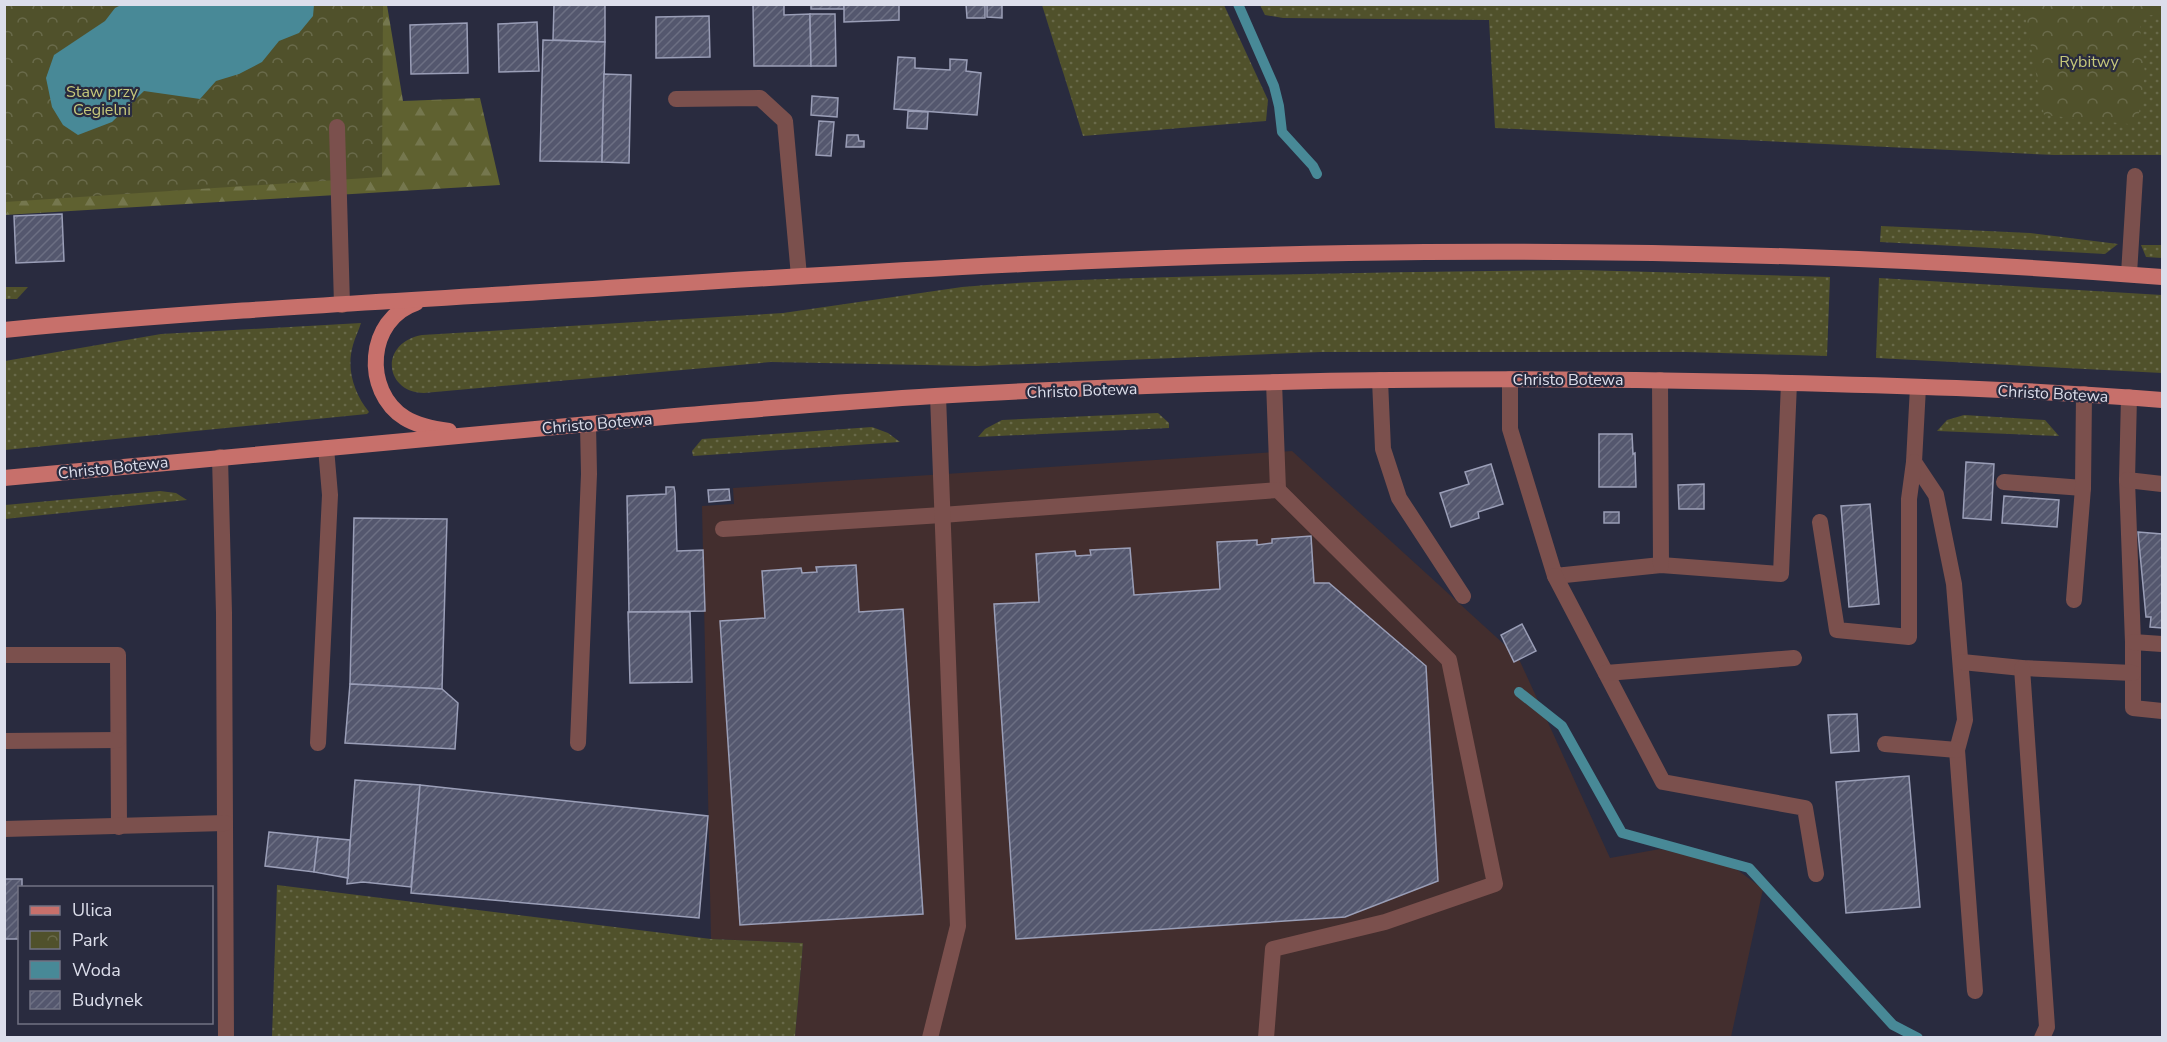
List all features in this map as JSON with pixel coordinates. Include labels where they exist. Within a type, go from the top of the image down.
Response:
[{"type":"main road","points":[[4,330],[152,317],[799,276],[1124,259],[1431,252],[1584,252],[1730,255],[1990,266],[2163,277]]},
{"type":"main road","points":[[437,299],[405,307],[385,327],[375,355],[379,385],[395,410],[415,423],[439,430],[477,434]]},
{"type":"main road","name":"Christo Botewa","points":[[4,478],[588,424],[938,396],[1274,382],[1660,380],[1918,387],[2084,394],[2163,400]]},
{"type":"lane","points":[[676,99],[760,98],[785,121],[799,276]]},
{"type":"lane","points":[[337,127],[342,305]]},
{"type":"lane","points":[[2129,274],[2135,176]]},
{"type":"lane","points":[[1510,379],[1510,429],[1555,576],[1663,782],[1805,808],[1816,874]]},
{"type":"lane","points":[[1380,380],[1383,449],[1399,498],[1463,596]]},
{"type":"lane","points":[[1660,380],[1661,565]]},
{"type":"lane","points":[[1266,1038],[1274,949],[1385,922],[1495,884],[1449,660],[1278,490],[1274,382]]},
{"type":"lane","points":[[1555,576],[1661,565],[1781,574],[1789,383]]},
{"type":"lane","points":[[1820,522],[1837,630],[1909,637],[1910,499],[1918,387]]},
{"type":"lane","points":[[2074,600],[2083,488],[2084,394]]},
{"type":"lane","points":[[930,1038],[958,926],[938,396]]},
{"type":"lane","points":[[2130,397],[2127,480],[2133,708],[2163,711]]},
{"type":"lane","points":[[578,743],[589,474],[588,424]]},
{"type":"lane","points":[[318,743],[330,495],[326,448]]},
{"type":"lane","points":[[220,457],[224,601],[226,1038]]},
{"type":"lane","points":[[1914,462],[1936,495],[1954,584],[1965,720],[1957,750],[1975,991]]},
{"type":"lane","points":[[2127,480],[2163,484]]},
{"type":"lane","points":[[2004,482],[2083,488]]},
{"type":"lane","points":[[723,529],[1278,490]]},
{"type":"lane","points":[[2133,642],[2163,644]]},
{"type":"lane","points":[[4,655],[118,655],[119,826]]},
{"type":"lane","points":[[1606,673],[1794,658]]},
{"type":"lane","points":[[1962,662],[2022,668],[2133,673]]},
{"type":"lane","points":[[2022,668],[2044,1032]]},
{"type":"lane","points":[[4,741],[118,740]]},
{"type":"lane","points":[[1885,744],[1957,750]]},
{"type":"lane","points":[[4,829],[225,823]]},
{"type":"shaded area","points":[[1292,451],[1518,657],[1610,858],[1660,849],[1731,865],[1763,889],[1731,1037],[795,1037],[803,943],[711,939],[702,506],[734,504],[733,488]]},
{"type":"green space","name":"Staw przy Cegielni","points":[[5,5],[387,5],[403,101],[480,98],[500,185],[5,215]]},
{"type":"green space","name":"Staw przy Cegielni","points":[[5,5],[383,5],[382,177],[5,202]]},
{"type":"green space","points":[[1042,5],[1224,5],[1268,100],[1266,121],[1083,136]]},
{"type":"green space","points":[[1260,5],[2162,5],[2162,155],[2054,155],[1495,128],[1489,20],[1283,18],[1265,15]]},
{"type":"green space","name":"Rybitwy","points":[[2023,5],[2162,5],[2162,20],[2153,15],[2139,17],[2145,74],[2137,125],[2044,115]]},
{"type":"green space","points":[[1881,226],[2030,233],[2118,244],[2105,254],[1880,242]]},
{"type":"green space","points":[[2141,245],[2162,245],[2162,258],[2146,257]]},
{"type":"green space","points":[[1581,270],[1830,277],[1827,356],[1686,352],[1321,352],[977,366],[771,362],[424,393],[411,391],[401,385],[394,376],[392,367],[393,357],[399,347],[408,340],[422,335],[783,313],[962,287],[1150,278]]},
{"type":"green space","points":[[1879,278],[2162,295],[2162,373],[1876,358]]},
{"type":"green space","points":[[5,287],[28,287],[17,299],[5,299]]},
{"type":"green space","points":[[361,323],[353,345],[350,363],[359,397],[369,412],[367,414],[5,450],[5,361],[161,334]]},
{"type":"green space","points":[[1158,413],[1169,423],[1169,428],[978,437],[985,429],[1002,420]]},
{"type":"green space","points":[[1964,415],[2045,420],[2059,436],[1937,431],[1947,420]]},
{"type":"green space","points":[[872,427],[888,433],[900,442],[693,456],[692,451],[702,439]]},
{"type":"green space","points":[[160,491],[176,493],[187,500],[5,519],[5,505]]},
{"type":"green space","points":[[277,885],[711,939],[803,943],[795,1037],[272,1037]]},
{"type":"water","points":[[123,4],[314,5],[313,16],[299,33],[279,41],[262,62],[239,74],[216,81],[200,99],[144,91],[112,122],[78,135],[63,125],[52,107],[46,78],[54,55],[105,21],[115,8]]},
{"type":"building","points":[[554,4],[605,4],[605,42],[553,40]]},
{"type":"building","points":[[753,4],[784,4],[784,15],[810,14],[811,66],[754,66]]},
{"type":"building","points":[[811,4],[844,4],[844,9],[811,9]]},
{"type":"building","points":[[844,4],[899,4],[899,20],[844,22]]},
{"type":"building","points":[[966,4],[985,4],[985,18],[967,18]]},
{"type":"building","points":[[987,4],[1002,4],[1002,18],[987,17]]},
{"type":"building","points":[[810,14],[835,14],[836,66],[811,66]]},
{"type":"building","points":[[709,16],[710,57],[656,58],[656,17]]},
{"type":"building","points":[[537,22],[539,71],[499,72],[498,24]]},
{"type":"building","points":[[467,23],[468,73],[411,74],[410,25]]},
{"type":"building","points":[[543,40],[605,42],[602,162],[540,161]]},
{"type":"building","points":[[898,57],[915,58],[915,68],[950,70],[950,59],[967,60],[966,71],[981,73],[977,115],[894,109]]},
{"type":"building","points":[[604,74],[631,75],[629,163],[602,162]]},
{"type":"building","points":[[812,96],[838,98],[837,117],[811,115]]},
{"type":"building","points":[[908,111],[928,112],[927,129],[907,128]]},
{"type":"building","points":[[819,121],[834,122],[831,156],[816,155]]},
{"type":"building","points":[[847,135],[858,135],[859,141],[864,141],[864,147],[846,147]]},
{"type":"building","points":[[62,214],[64,261],[16,263],[14,216]]},
{"type":"building","points":[[1599,434],[1632,434],[1636,487],[1599,487]]},
{"type":"building","points":[[1966,462],[1994,464],[1991,520],[1963,518]]},
{"type":"building","points":[[1491,464],[1503,504],[1478,512],[1479,518],[1451,527],[1440,493],[1469,484],[1465,472]]},
{"type":"building","points":[[1704,484],[1704,509],[1679,509],[1678,485]]},
{"type":"building","points":[[666,487],[674,487],[677,551],[703,550],[705,611],[629,612],[627,496],[666,494]]},
{"type":"building","points":[[729,489],[730,500],[709,502],[708,490]]},
{"type":"building","points":[[2004,496],[2059,500],[2057,527],[2002,523]]},
{"type":"building","points":[[1870,504],[1879,604],[1849,607],[1841,506]]},
{"type":"building","points":[[1604,512],[1619,512],[1619,523],[1604,523]]},
{"type":"building","points":[[354,518],[447,519],[442,689],[350,684]]},
{"type":"building","points":[[2138,532],[2162,534],[2162,628],[2150,627],[2151,617],[2146,617]]},
{"type":"building","points":[[1311,536],[1314,583],[1329,583],[1426,666],[1438,881],[1345,917],[1016,939],[994,604],[1039,602],[1036,554],[1075,551],[1076,556],[1091,555],[1090,550],[1130,548],[1134,595],[1220,589],[1217,542],[1257,540],[1257,545],[1272,543],[1272,539]]},
{"type":"building","points":[[856,565],[859,612],[903,609],[923,914],[740,925],[720,621],[765,618],[762,571],[801,568],[802,573],[817,572],[816,567]]},
{"type":"building","points":[[628,612],[690,612],[692,682],[630,683]]},
{"type":"building","points":[[1522,624],[1536,651],[1514,662],[1501,635]]},
{"type":"building","points":[[350,684],[442,689],[458,703],[455,749],[345,743]]},
{"type":"building","points":[[1857,714],[1859,751],[1831,753],[1828,715]]},
{"type":"building","points":[[1909,776],[1920,907],[1846,913],[1836,782]]},
{"type":"building","points":[[355,780],[420,785],[411,887],[363,882],[347,884]]},
{"type":"building","points":[[420,785],[708,816],[699,918],[411,893]]},
{"type":"building","points":[[269,832],[318,837],[314,872],[265,866]]},
{"type":"building","points":[[318,837],[350,840],[348,878],[314,872]]},
{"type":"building","points":[[4,879],[22,879],[22,886],[18,886],[18,939],[4,939]]},
{"type":"waterway","points":[[1238,4],[1274,86],[1282,132],[1313,166],[1317,174]]},
{"type":"waterway","points":[[1519,692],[1562,726],[1622,833],[1749,868],[1893,1025],[1918,1038]]}]
